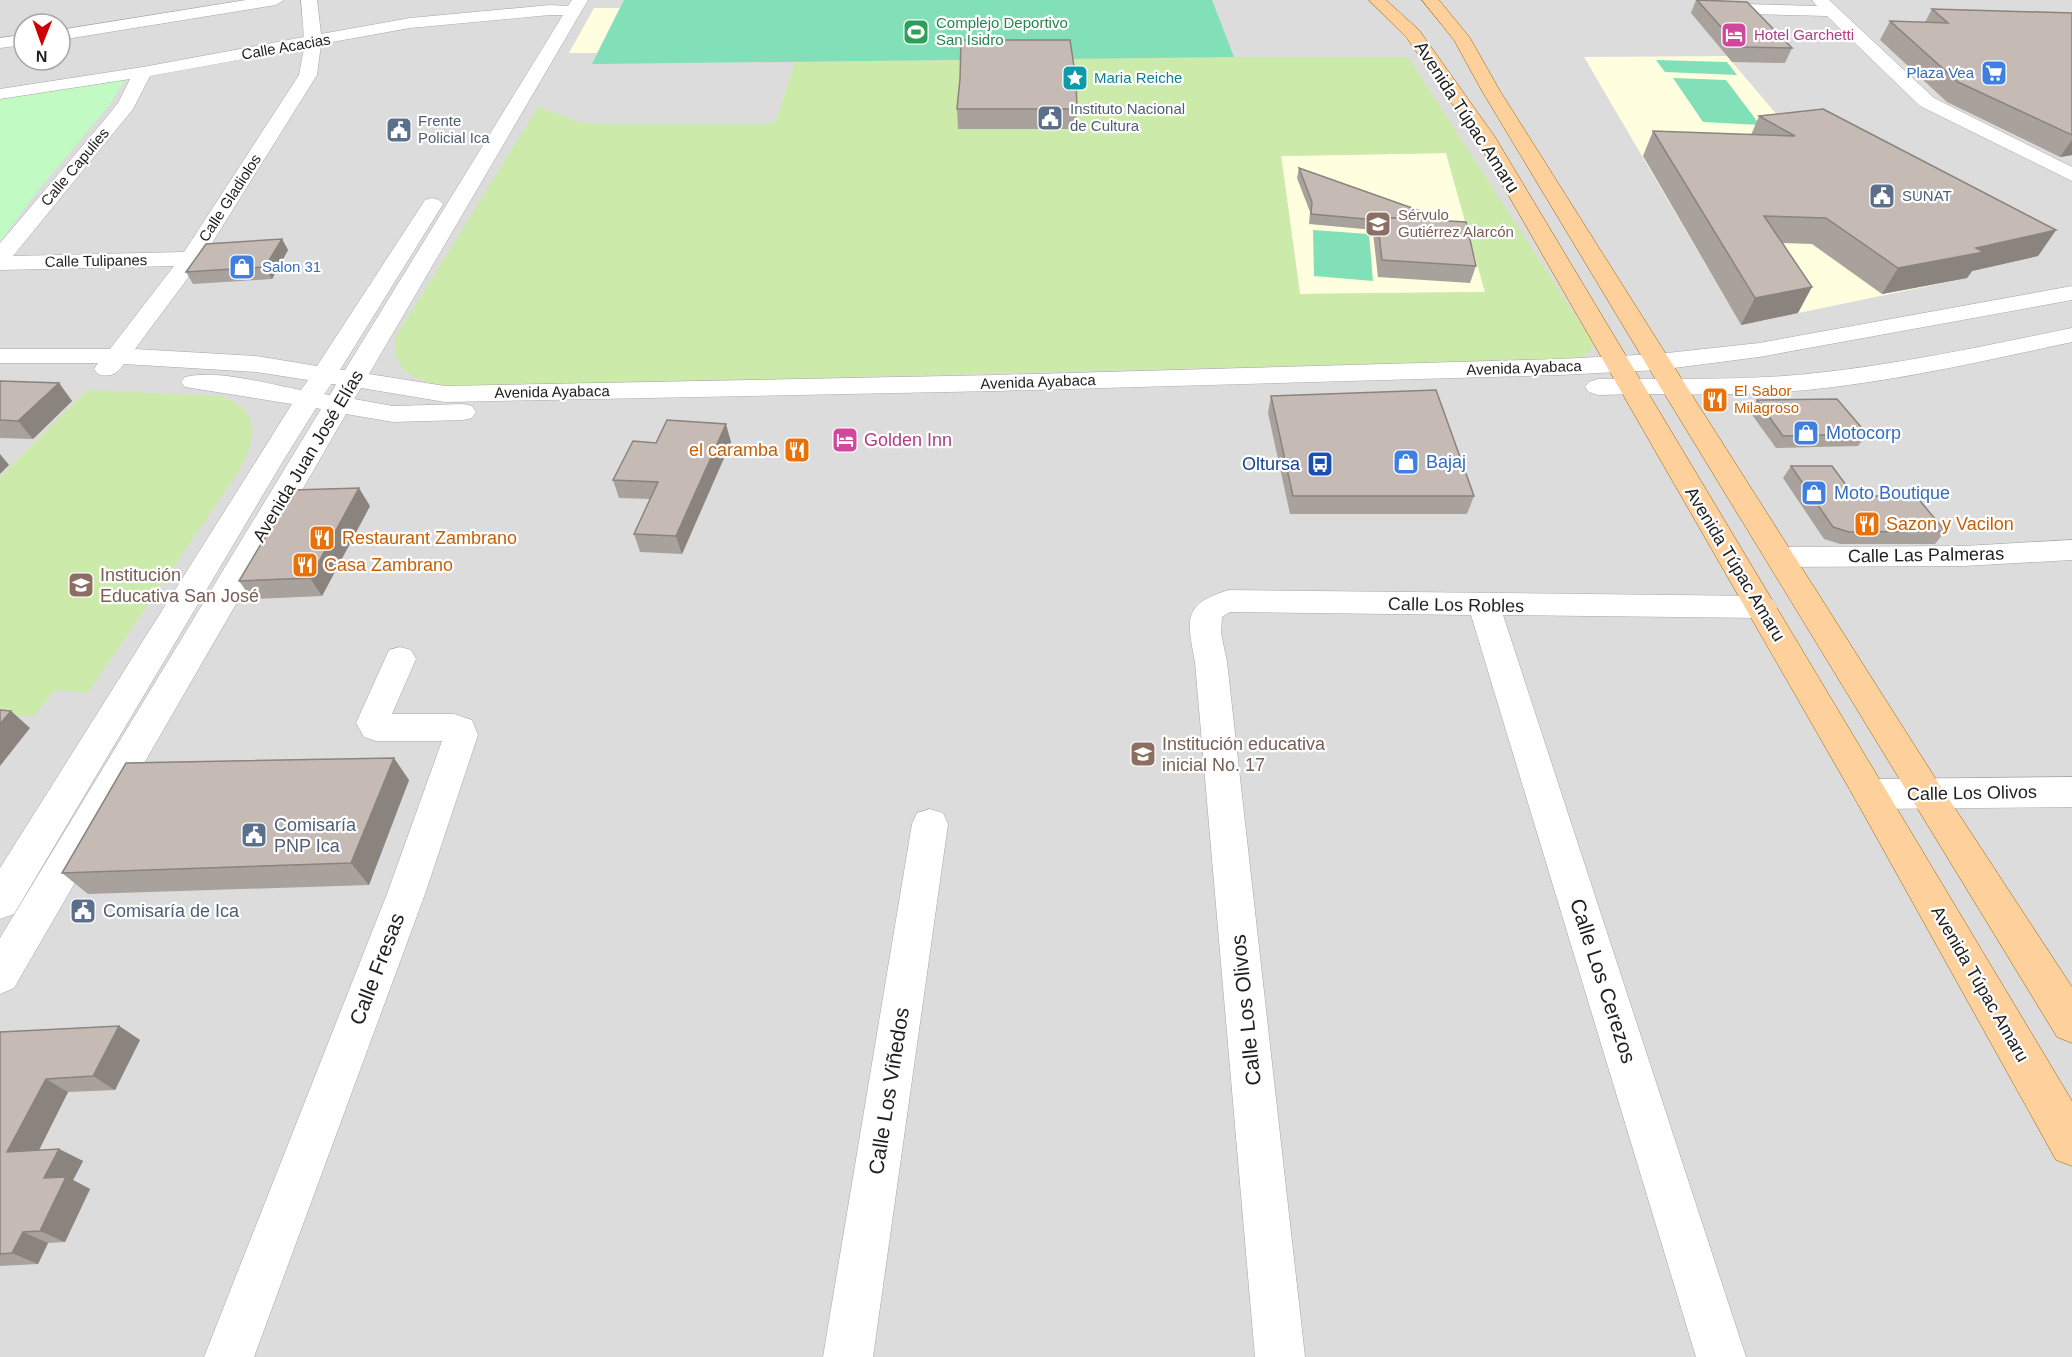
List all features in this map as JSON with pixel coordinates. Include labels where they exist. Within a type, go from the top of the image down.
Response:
[{"type":"main road","name":"Avenida Túpac Amaru","points":[[1377,0],[1413,34],[1485,137],[1871,794],[2072,1144]]},
{"type":"main road","name":"Avenida Túpac Amaru","points":[[1430,0],[1462,38],[1519,137],[1665,373],[1926,794],[2072,1023]]},
{"type":"main road","points":[[1485,137],[1519,137]]},
{"type":"street","points":[[72,28],[240,0]]},
{"type":"street","points":[[72,33],[276,0]]},
{"type":"street","name":"Calle Gladiolos","points":[[99,377],[119,356],[191,259],[308,75],[313,42],[309,0]]},
{"type":"street","name":"Calle Acacias","points":[[0,94],[143,72],[410,24],[565,5]]},
{"type":"street","name":"Avenida Juan José Elías","points":[[0,902],[324,374],[368,330],[470,181],[565,5]]},
{"type":"street","points":[[1707,8],[1825,6],[1927,102],[2072,175]]},
{"type":"street","points":[[95,25],[105,8]]},
{"type":"street","name":"Calle Capulies","points":[[0,257],[120,113],[141,81],[143,72]]},
{"type":"street","name":"Calle Tulipanes","points":[[0,263],[191,259]]},
{"type":"street","name":"Avenida Ayabaca","points":[[0,377],[99,377],[224,384],[393,414],[984,402],[1665,373],[1759,350],[2072,293]]},
{"type":"street","points":[[256,364],[305,353],[338,337],[368,330],[376,355],[389,375],[445,394]]},
{"type":"street","name":"Avenida Juan José Elías","points":[[0,975],[355,379],[368,330]]},
{"type":"street","name":"Avenida Ayabaca","points":[[1665,373],[1731,386],[1804,382],[1880,374],[2066,342]]},
{"type":"street","name":"Avenida Ayabaca","points":[[0,356],[119,356],[256,364],[445,394],[984,383],[1623,375]]},
{"type":"street","points":[[224,384],[258,400],[268,413],[273,440],[269,461]]},
{"type":"street","points":[[301,467],[319,447],[333,436],[393,414]]},
{"type":"street","name":"Calle Las Palmeras","points":[[1780,557],[1964,556],[2072,550]]},
{"type":"street","name":"Calle Los Robles","points":[[1211,662],[1204,617],[1216,603],[1229,601],[1761,607]]},
{"type":"street","name":"Calle Los Cerezos","points":[[1484,605],[1722,1357]]},
{"type":"street","name":"Calle Fresas","points":[[228,1357],[406,894],[461,735],[460,729],[454,727],[376,728],[373,723],[375,714],[399,659]]},
{"type":"street","name":"Calle Los Olivos","points":[[1211,662],[1281,1357]]},
{"type":"street","name":"Calle Los Olivos","points":[[1871,794],[2072,792]]},
{"type":"street","name":"Calle Los Viñedos","points":[[849,1357],[930,824]]},
{"type":"shaded area","points":[[0,0],[2072,0],[2072,1357],[0,1357]]},
{"type":"shaded area","points":[[594,8],[620,8],[597,53],[569,53]]},
{"type":"shaded area","points":[[1727,56],[1778,116],[1967,278],[1741,325],[1584,57]]},
{"type":"shaded area","name":"Sérvulo Gutiérrez Alarcón","points":[[1446,153],[1485,292],[1300,294],[1281,156]]},
{"type":"green space","name":"Complejo Deportivo San Isidro","points":[[624,0],[1212,0],[1234,57],[592,64]]},
{"type":"green space","points":[[1408,57],[1592,341],[1591,351],[1578,359],[443,387],[414,377],[402,367],[398,360],[395,338],[538,107],[582,123],[775,123],[795,62]],"holes":[[[1446,153],[1485,292],[1300,294],[1281,156]]]},
{"type":"green space","points":[[1656,60],[1727,62],[1737,75],[1665,72]]},
{"type":"green space","points":[[127,77],[108,107],[36,193],[0,242],[0,97]]},
{"type":"green space","points":[[1673,78],[1726,80],[1760,125],[1703,122]]},
{"type":"green space","points":[[1313,230],[1369,234],[1373,281],[1314,276]]},
{"type":"green space","name":"Institución Educativa San José","points":[[87,390],[220,396],[235,402],[245,410],[252,430],[251,442],[234,478],[88,693],[55,690],[34,716],[0,715],[0,477]]},
{"type":"building","points":[[1697,0],[1747,2],[1792,48],[1739,47]]},
{"type":"building","name":"Plaza Vea","points":[[1932,9],[2072,13],[2072,135],[1958,82],[1890,21],[1948,23]]},
{"type":"building","points":[[961,40],[1070,40],[1076,80],[1077,109],[957,109]]},
{"type":"building","points":[[1823,109],[2056,230],[1976,248],[1984,252],[1898,268],[1826,218],[1764,216],[1812,287],[1755,298],[1653,131],[1795,136],[1759,116]]},
{"type":"building","points":[[1299,168],[1432,215],[1431,220],[1377,217],[1376,220],[1311,214],[1312,202]]},
{"type":"building","points":[[1377,217],[1466,222],[1476,266],[1382,260]]},
{"type":"building","points":[[282,239],[265,267],[186,272],[206,244]]},
{"type":"building","points":[[0,381],[59,383],[18,421],[0,420]]},
{"type":"building","points":[[1436,390],[1474,496],[1293,496],[1271,396]]},
{"type":"building","points":[[1837,399],[1867,434],[1783,436],[1757,400]]},
{"type":"building","points":[[667,420],[726,424],[676,536],[634,534],[658,482],[613,480],[633,441],[656,443]]},
{"type":"building","points":[[1791,466],[1832,466],[1854,496],[1916,496],[1945,531],[1849,532],[1833,527]]},
{"type":"building","points":[[359,488],[310,578],[239,581],[293,490]]},
{"type":"building","points":[[0,710],[11,711],[0,724]]},
{"type":"building","name":"Comisaría PNP Ica","points":[[394,758],[351,863],[62,873],[126,763]]},
{"type":"building","points":[[119,1026],[93,1076],[46,1079],[7,1152],[59,1149],[44,1178],[66,1177],[40,1231],[23,1232],[12,1253],[0,1254],[0,1032]]},
{"type":"place","name":"Complejo Deportivo San Isidro","points":[[916,32]]},
{"type":"place","name":"Hotel Garchetti","points":[[1734,35]]},
{"type":"place","name":"Plaza Vea","points":[[1994,73]]},
{"type":"place","name":"Maria Reiche","points":[[1075,78]]},
{"type":"place","name":"Instituto Nacional de Cultura","points":[[1050,118]]},
{"type":"place","name":"Frente Policial Ica","points":[[399,130]]},
{"type":"place","name":"SUNAT","points":[[1882,196]]},
{"type":"place","name":"Sérvulo Gutiérrez Alarcón","points":[[1378,224]]},
{"type":"place","name":"Salon 31","points":[[242,267]]},
{"type":"place","name":"El Sabor Milagroso","points":[[1715,400]]},
{"type":"place","name":"Motocorp","points":[[1806,433]]},
{"type":"place","name":"Golden Inn","points":[[845,440]]},
{"type":"place","name":"el caramba","points":[[797,450]]},
{"type":"place","name":"Bajaj","points":[[1406,462]]},
{"type":"place","name":"Oltursa","points":[[1320,464]]},
{"type":"place","name":"Moto Boutique","points":[[1814,493]]},
{"type":"place","name":"Sazon y Vacilon","points":[[1867,524]]},
{"type":"place","name":"Restaurant Zambrano","points":[[322,538]]},
{"type":"place","name":"Casa Zambrano","points":[[305,565]]},
{"type":"place","name":"Institución Educativa San José","points":[[81,585]]},
{"type":"place","name":"Institución educativa inicial No. 17","points":[[1143,754]]},
{"type":"place","name":"Comisaría PNP Ica","points":[[254,835]]},
{"type":"place","name":"Comisaría de Ica","points":[[83,911]]}]
